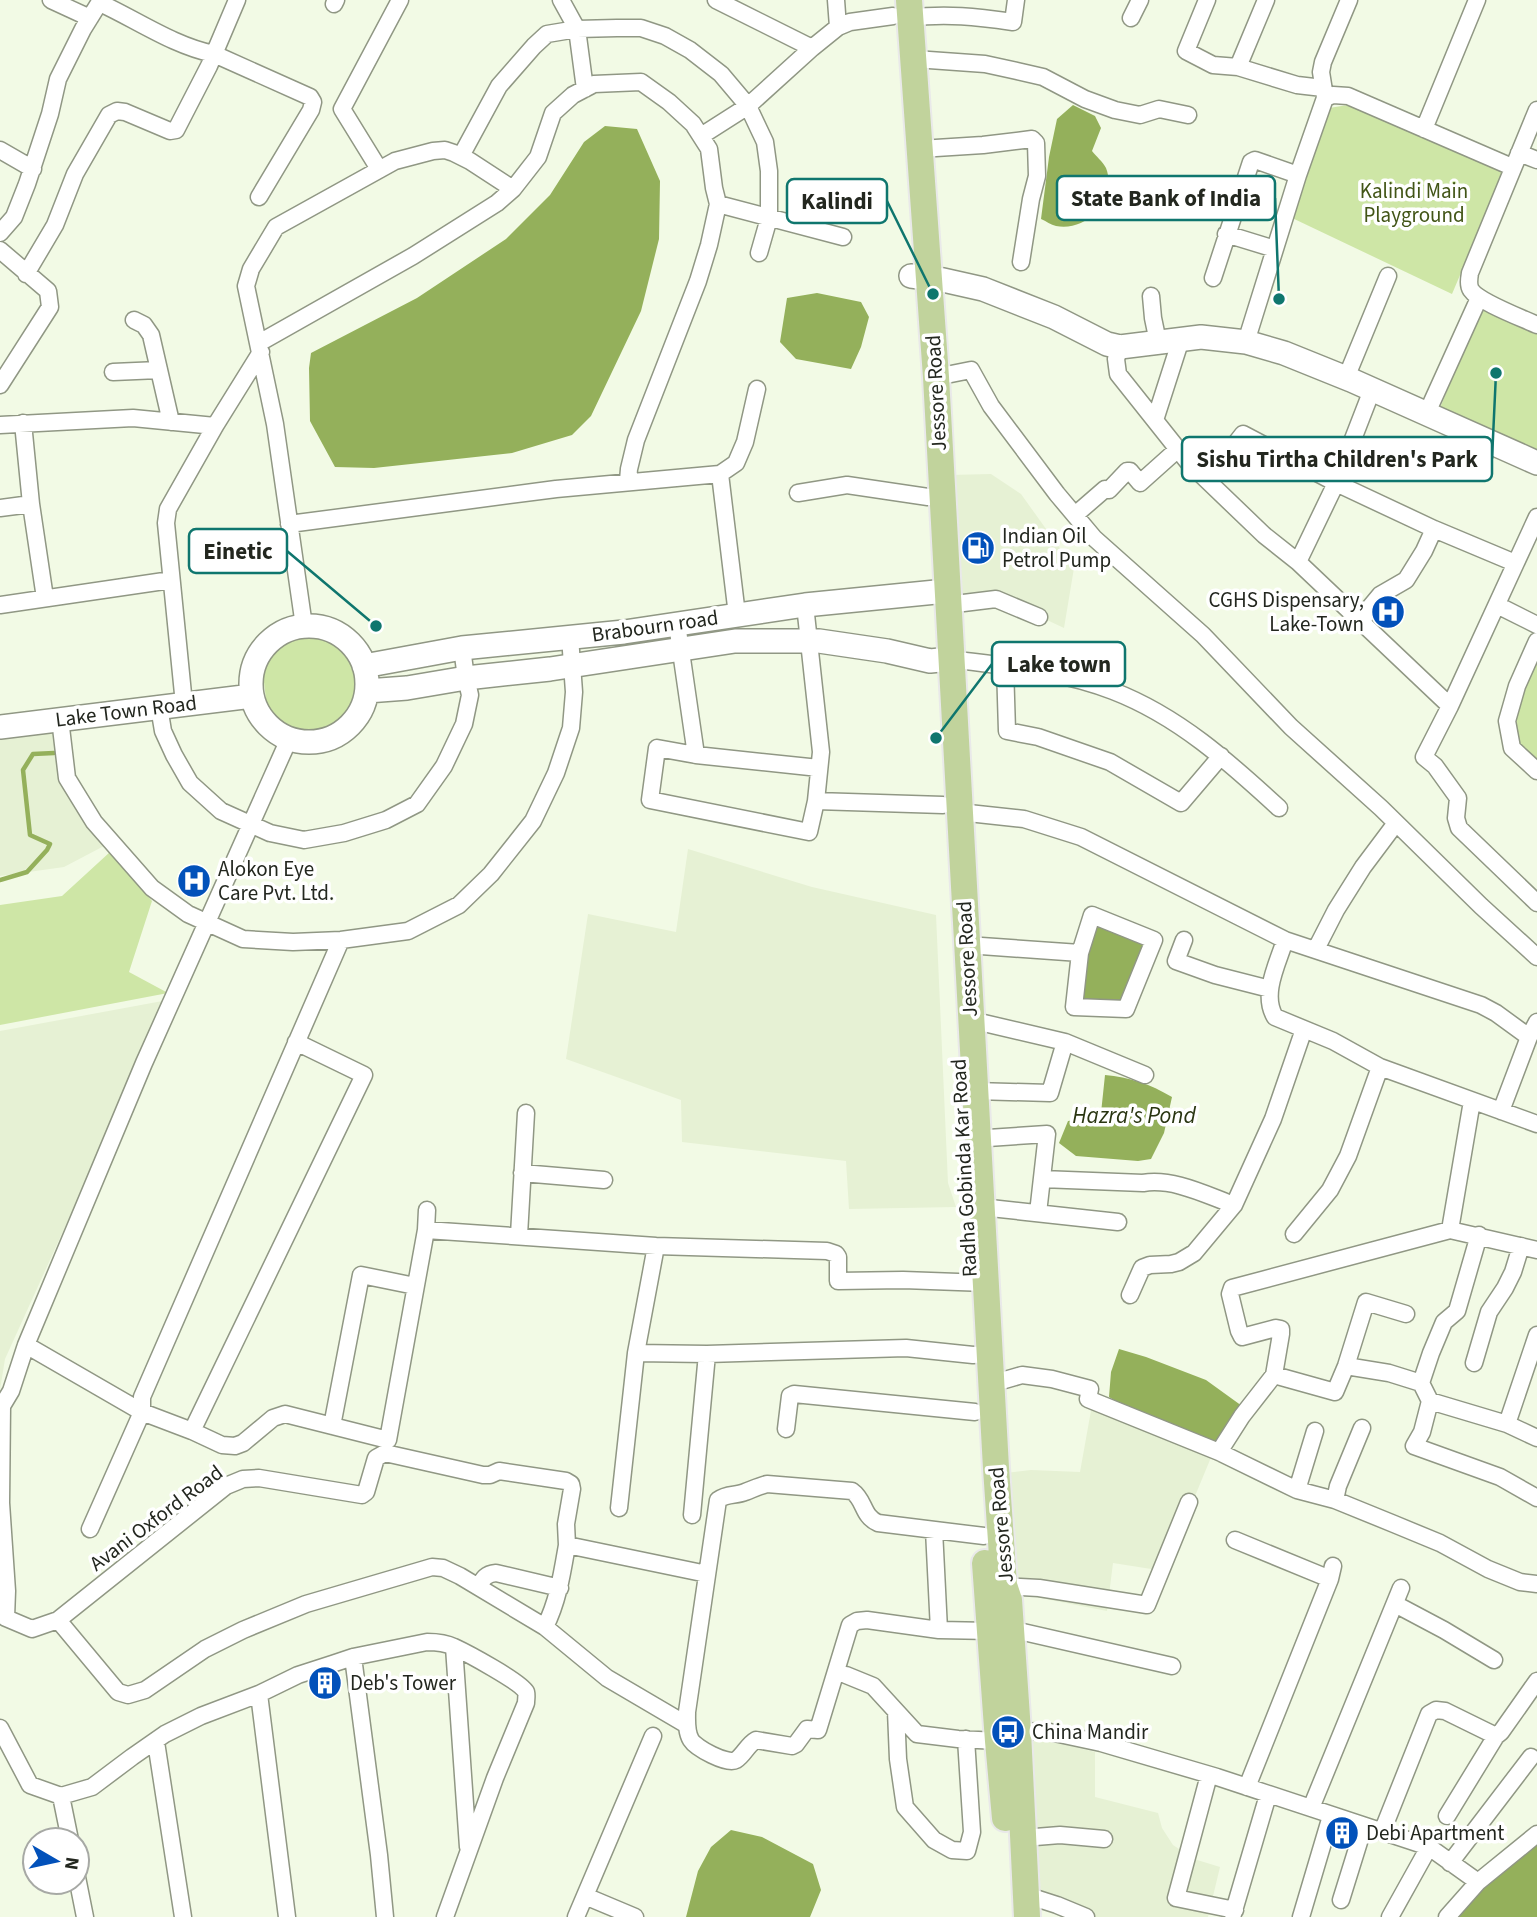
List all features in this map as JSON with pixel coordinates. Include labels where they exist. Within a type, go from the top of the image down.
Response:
[{"type":"main road","name":"Jessore Road","points":[[901,8],[915,60],[920,149],[919,277],[936,377],[935,497],[941,596]]},
{"type":"main road","points":[[901,8],[935,497]]},
{"type":"main road","name":"Radha Gobinda Kar Road","points":[[941,596],[964,1161],[978,1283],[981,1354],[975,1412],[984,1536],[996,1586],[1022,1909]]},
{"type":"main road","name":"Jessore Road","points":[[951,808],[967,945],[981,1207],[978,1283]]},
{"type":"main road","name":"Jessore Road","points":[[981,1354],[991,1384],[996,1586]]},
{"type":"main road","points":[[1008,1736],[1023,1838],[1022,1909]]},
{"type":"street","points":[[51,0],[90,18]]},
{"type":"street","points":[[26,274],[55,225],[75,174],[109,115],[117,111],[173,132],[176,130],[214,54],[237,0]]},
{"type":"street","points":[[379,169],[342,109],[400,0]]},
{"type":"street","points":[[561,0],[577,29],[585,89]]},
{"type":"street","points":[[716,0],[811,48]]},
{"type":"street","points":[[836,0],[838,27]]},
{"type":"street","points":[[701,136],[748,106],[838,27],[901,8],[931,15],[958,15],[1013,22],[1016,0]]},
{"type":"street","points":[[1131,18],[1140,0]]},
{"type":"street","points":[[1207,0],[1186,51],[1213,65],[1238,67],[1324,93],[1348,96],[1424,129],[1516,160],[1537,160]]},
{"type":"street","points":[[1238,67],[1266,0]]},
{"type":"street","points":[[1246,342],[1324,93],[1321,72],[1323,62],[1349,0]]},
{"type":"street","points":[[1424,129],[1477,0]]},
{"type":"street","points":[[0,233],[14,217],[33,169],[58,79],[100,1],[166,36],[214,54],[310,97],[313,102],[311,110],[259,197]]},
{"type":"street","points":[[461,156],[499,86],[547,34],[577,29],[641,28],[665,36],[690,50],[721,74],[748,106],[765,142],[769,171],[769,218],[759,253]]},
{"type":"street","points":[[915,60],[985,64],[1043,77],[1085,99],[1115,110],[1140,115],[1159,109],[1188,115]]},
{"type":"street","points":[[184,704],[166,523],[168,509],[260,347],[497,203],[513,189],[538,157],[553,113],[573,95],[594,84],[641,82],[669,102],[693,124],[701,136],[709,149],[718,204],[698,281],[636,440],[628,481]]},
{"type":"street","points":[[1536,321],[1479,298],[1470,289],[1469,282],[1537,110]]},
{"type":"street","points":[[920,149],[1032,139],[1036,143],[1037,176],[1021,262]]},
{"type":"street","points":[[0,150],[33,169]]},
{"type":"street","points":[[304,626],[275,424],[246,286],[251,268],[276,227],[395,161],[433,150],[445,150],[461,156],[513,189]]},
{"type":"street","points":[[1213,278],[1253,160],[1298,175]]},
{"type":"street","points":[[718,204],[843,237]]},
{"type":"street","points":[[1226,234],[1275,249]]},
{"type":"street","points":[[0,250],[48,291],[50,307],[0,385]]},
{"type":"street","points":[[1346,379],[1388,276]]},
{"type":"street","points":[[919,277],[983,289],[1054,317],[1107,344],[1120,347],[1201,337],[1246,342],[1284,353],[1537,463]]},
{"type":"street","points":[[1151,296],[1153,318],[1169,341],[1155,421]]},
{"type":"street","points":[[1426,415],[1479,298]]},
{"type":"street","points":[[134,320],[144,325],[151,335],[171,422]]},
{"type":"street","points":[[1120,347],[1116,359],[1118,374],[1206,480],[1264,535],[1298,562],[1450,706]]},
{"type":"street","points":[[113,372],[159,370]]},
{"type":"street","points":[[936,377],[971,370],[991,406],[1057,494],[1094,538],[1203,635],[1291,727],[1537,957]]},
{"type":"street","points":[[289,524],[556,488],[720,474],[736,463],[745,442],[757,389]]},
{"type":"street","points":[[1298,562],[1336,483],[1372,390]]},
{"type":"street","points":[[0,425],[133,418],[215,426]]},
{"type":"street","points":[[23,423],[31,504],[46,598]]},
{"type":"street","points":[[1206,480],[1243,434],[1336,483],[1433,529],[1515,563]]},
{"type":"street","points":[[1074,514],[1105,489],[1109,490],[1127,471],[1140,483],[1178,449]]},
{"type":"street","points":[[720,474],[737,615]]},
{"type":"street","points":[[798,493],[847,485],[935,497]]},
{"type":"street","points":[[0,508],[31,504]]},
{"type":"street","points":[[1537,517],[1424,757],[1435,766],[1458,798],[1456,818],[1459,828],[1537,904]]},
{"type":"street","points":[[1363,624],[1365,613],[1380,594],[1406,580],[1424,551],[1433,529]]},
{"type":"street","points":[[0,605],[171,580]]},
{"type":"street","points":[[941,596],[996,599],[1039,617]]},
{"type":"street","name":"Brabourn road","points":[[364,666],[462,648],[570,638],[805,605],[941,596]]},
{"type":"street","points":[[805,605],[821,752],[816,801],[809,832],[650,800],[657,748],[696,755],[819,768]]},
{"type":"street","points":[[1497,605],[1537,625]]},
{"type":"street","points":[[677,624],[696,755]]},
{"type":"street","points":[[304,626],[320,627],[347,640],[357,652],[367,678],[367,691],[360,711],[348,728],[330,739],[309,743],[289,739],[272,729],[259,714],[252,696],[251,679],[263,649],[274,638],[304,626]]},
{"type":"street","points":[[60,719],[66,778],[94,822],[152,888],[188,914],[243,939],[293,942],[341,940],[408,931],[459,905],[491,874],[533,821],[556,773],[570,729],[574,692],[570,638]]},
{"type":"street","points":[[367,691],[407,688],[734,641],[809,641],[873,649],[1073,678],[1114,692],[1165,717],[1209,746],[1279,808]]},
{"type":"street","points":[[1537,641],[1517,686],[1507,721],[1513,748],[1537,772]]},
{"type":"street","points":[[159,707],[163,731],[190,783],[220,811],[270,833],[304,840],[344,833],[386,820],[417,804],[444,766],[464,724],[470,695],[462,648]]},
{"type":"street","points":[[1004,666],[1007,731],[1038,737],[1110,762],[1181,803],[1221,756]]},
{"type":"street","name":"Lake Town Road","points":[[0,727],[252,696]]},
{"type":"street","points":[[1,1503],[2,1406],[11,1391],[26,1345],[144,1063],[289,739]]},
{"type":"street","points":[[816,801],[951,808],[1024,819],[1081,837],[1285,940],[1481,1005],[1529,1037]]},
{"type":"street","points":[[1317,949],[1336,910],[1363,867],[1396,823]]},
{"type":"street","points":[[1092,915],[1154,940],[1126,1009],[1074,1007],[1080,953],[1092,915]]},
{"type":"street","points":[[90,1529],[142,1412],[142,1397],[341,940]]},
{"type":"street","points":[[1184,940],[1176,961],[1215,975],[1270,989]]},
{"type":"street","points":[[1285,940],[1270,989],[1269,1003],[1275,1017],[1333,1041],[1380,1067],[1537,1124]]},
{"type":"street","points":[[967,945],[1080,953]]},
{"type":"street","points":[[971,1020],[1065,1042],[1145,1075]]},
{"type":"street","points":[[1501,1111],[1537,1022]]},
{"type":"street","points":[[1130,1295],[1142,1268],[1150,1265],[1171,1265],[1194,1253],[1234,1205],[1273,1119],[1304,1029]]},
{"type":"street","points":[[192,1431],[363,1075],[296,1042]]},
{"type":"street","points":[[975,1091],[1050,1093],[1065,1042]]},
{"type":"street","points":[[1294,1234],[1330,1190],[1348,1156],[1380,1067]]},
{"type":"street","points":[[1450,1230],[1472,1101]]},
{"type":"street","points":[[519,1235],[526,1113]]},
{"type":"street","points":[[978,1144],[988,1138],[1047,1134],[1038,1213]]},
{"type":"street","points":[[522,1173],[604,1180]]},
{"type":"street","points":[[1042,1179],[1153,1182],[1182,1186],[1234,1205]]},
{"type":"street","points":[[981,1207],[1118,1223]]},
{"type":"street","points":[[26,1345],[142,1412],[222,1445],[235,1446],[243,1443],[273,1418],[285,1414],[388,1440],[426,1230],[427,1210]]},
{"type":"street","points":[[426,1230],[656,1246],[827,1251],[838,1257],[838,1281],[978,1283]]},
{"type":"street","points":[[1219,1452],[1242,1416],[1274,1375],[1281,1329],[1242,1336],[1230,1294],[1232,1288],[1450,1230],[1529,1248],[1489,1312],[1474,1363]]},
{"type":"street","points":[[1479,1235],[1457,1311],[1444,1322],[1421,1383],[1430,1401],[1422,1432],[1414,1446],[1500,1477],[1537,1497]]},
{"type":"street","points":[[619,1508],[636,1353],[656,1246]]},
{"type":"street","points":[[332,1426],[361,1275],[415,1286]]},
{"type":"street","points":[[1274,1375],[1335,1392],[1366,1302],[1406,1314]]},
{"type":"street","points":[[1507,1424],[1537,1335]]},
{"type":"street","points":[[636,1353],[707,1354],[906,1348],[981,1354]]},
{"type":"street","points":[[692,1515],[707,1354]]},
{"type":"street","points":[[1346,1366],[1389,1373],[1421,1383]]},
{"type":"street","points":[[991,1384],[1022,1375],[1052,1379],[1090,1389],[1088,1399],[1219,1452],[1297,1490],[1335,1500],[1440,1544],[1520,1582],[1537,1584]]},
{"type":"street","points":[[786,1429],[790,1396],[794,1394],[975,1412]]},
{"type":"street","points":[[1430,1401],[1507,1424],[1537,1438]]},
{"type":"street","points":[[1335,1500],[1338,1486],[1362,1429]]},
{"type":"street","points":[[1297,1490],[1315,1432]]},
{"type":"street","name":"Avani Oxford Road","points":[[1,1503],[7,1591],[6,1618],[32,1629],[58,1620],[226,1486],[243,1479],[259,1478],[362,1496],[366,1492],[376,1458],[385,1453],[483,1475],[499,1471],[566,1481],[571,1484],[572,1489],[566,1524],[567,1545],[560,1588],[545,1627]]},
{"type":"street","points":[[984,1536],[878,1523],[866,1515],[858,1495],[852,1491],[774,1484],[758,1486],[718,1500],[687,1725],[692,1743],[728,1762],[735,1760],[756,1740],[792,1746],[807,1729],[818,1730],[850,1625],[857,1621],[939,1630],[1000,1630],[1172,1666]]},
{"type":"street","points":[[996,1586],[1039,1588],[1147,1605],[1189,1502]]},
{"type":"street","points":[[934,1530],[939,1630]]},
{"type":"street","points":[[1234,1540],[1332,1573],[1247,1787]]},
{"type":"street","points":[[567,1545],[707,1574]]},
{"type":"street","points":[[58,1620],[118,1692],[128,1695],[145,1690],[205,1649],[306,1604],[432,1567],[443,1568],[545,1627],[607,1678],[687,1725]]},
{"type":"street","points":[[479,1587],[483,1577],[488,1573],[496,1573],[560,1588]]},
{"type":"street","points":[[1311,1808],[1401,1588]]},
{"type":"street","points":[[1395,1604],[1494,1660]]},
{"type":"street","points":[[0,1728],[30,1785],[61,1796],[92,1787],[165,1734],[298,1675],[353,1657],[427,1642],[454,1647],[513,1680],[527,1695],[445,1917]]},
{"type":"street","points":[[454,1647],[468,1853]]},
{"type":"street","points":[[353,1657],[385,1917]]},
{"type":"street","points":[[846,1675],[873,1686],[917,1734],[965,1739],[1045,1731],[1101,1743],[1247,1787],[1429,1847],[1478,1882]]},
{"type":"street","points":[[1447,1816],[1496,1736],[1502,1732],[1537,1681]]},
{"type":"street","points":[[259,1694],[288,1917]]},
{"type":"street","points":[[1382,1832],[1429,1714],[1436,1710],[1446,1711],[1496,1736]]},
{"type":"street","points":[[896,1711],[898,1759],[905,1807],[934,1839],[952,1850],[967,1851],[972,1832],[965,1739]]},
{"type":"street","points":[[576,1917],[653,1736]]},
{"type":"street","points":[[156,1742],[183,1917]]},
{"type":"street","points":[[1450,1863],[1531,1757]]},
{"type":"street","points":[[1209,1775],[1176,1898],[1234,1912],[1268,1795]]},
{"type":"street","points":[[61,1796],[67,1826]]},
{"type":"street","points":[[1301,1917],[1331,1816]]},
{"type":"street","points":[[1340,1900],[1364,1826]]},
{"type":"street","points":[[1447,1917],[1478,1882],[1537,1834]]},
{"type":"street","points":[[1023,1838],[1060,1835],[1104,1839]]},
{"type":"street","points":[[1390,1917],[1429,1847]]},
{"type":"street","points":[[81,1896],[85,1917]]},
{"type":"street","points":[[585,1896],[635,1917]]},
{"type":"street","points":[[1022,1909],[1086,1917]]},
{"type":"shaded area","points":[[991,474],[1021,494],[1074,568],[1064,628],[996,596],[954,602],[949,475]]},
{"type":"shaded area","points":[[54,729],[61,782],[104,846],[64,867],[0,876],[0,736]]},
{"type":"shaded area","points":[[688,849],[812,887],[936,915],[948,1183],[956,1207],[849,1209],[846,1161],[682,1142],[681,1100],[566,1059],[588,914],[676,932]]},
{"type":"shaded area","points":[[168,1000],[5,1359],[0,1390],[0,1031]]},
{"type":"shaded area","points":[[1092,1405],[1212,1455],[1164,1571],[1113,1563],[1107,1611],[1015,1593],[1006,1473],[1031,1470],[1080,1472]]},
{"type":"shaded area","points":[[1046,1740],[1095,1752],[1095,1797],[1158,1813],[1162,1828],[1173,1845],[1194,1859],[1220,1867],[1208,1917],[1092,1917],[1038,1894],[1028,1741]]},
{"type":"green space","name":"Kalindi Main Playground","points":[[1348,105],[1506,167],[1452,294],[1290,217],[1329,108]]},
{"type":"green space","points":[[1481,307],[1537,333],[1537,455],[1438,413]]},
{"type":"green space","points":[[308,636],[326,639],[351,655],[361,679],[360,700],[347,718],[313,732],[288,726],[268,716],[263,674],[273,654],[291,640]]},
{"type":"green space","points":[[1528,643],[1537,647],[1537,778],[1509,748]]},
{"type":"green space","points":[[110,852],[152,901],[129,972],[168,993],[0,1025],[0,905],[62,896]]},
{"type":"water","points":[[1073,105],[1095,116],[1101,128],[1092,151],[1106,168],[1108,191],[1098,211],[1089,218],[1068,227],[1056,226],[1041,219],[1049,157],[1057,119]]},
{"type":"water","points":[[605,126],[637,129],[660,181],[659,239],[641,311],[591,416],[572,435],[512,453],[374,468],[335,467],[310,421],[311,353],[417,298],[506,239],[550,195],[584,142]]},
{"type":"water","points":[[817,293],[861,302],[869,317],[861,347],[851,369],[796,359],[780,342],[787,298]]},
{"type":"water","points":[[1100,924],[1142,940],[1143,951],[1122,1005],[1081,1003],[1089,933]]},
{"type":"water","name":"Hazra's Pond","points":[[1105,1075],[1139,1082],[1172,1097],[1164,1133],[1151,1159],[1138,1161],[1076,1156],[1059,1143],[1068,1121],[1101,1113]]},
{"type":"water","points":[[1119,1349],[1206,1380],[1242,1406],[1222,1445],[1125,1407],[1109,1397],[1111,1372]]},
{"type":"water","points":[[731,1830],[762,1837],[813,1864],[821,1890],[810,1917],[686,1917],[698,1871],[711,1847]]},
{"type":"water","points":[[1537,1833],[1537,1917],[1450,1917]]},
{"type":"waterway","points":[[0,880],[27,872],[50,844],[30,835],[23,770],[33,754],[54,753]]},
{"type":"place","name":"Kalindi","points":[[933,294]]},
{"type":"place","name":"State Bank of India","points":[[1279,299]]},
{"type":"place","name":"Sishu Tirtha Children's Park","points":[[1496,373]]},
{"type":"place","name":"Indian Oil Petrol Pump","points":[[978,548]]},
{"type":"place","name":"CGHS Dispensary, Lake-Town","points":[[1388,612]]},
{"type":"place","name":"Einetic","points":[[376,626]]},
{"type":"place","name":"Lake town","points":[[936,738]]},
{"type":"place","name":"Alokon Eye Care Pvt. Ltd.","points":[[194,881]]},
{"type":"place","name":"Deb's Tower","points":[[325,1683]]},
{"type":"place","name":"China Mandir","points":[[1008,1732]]},
{"type":"place","name":"Debi Apartment","points":[[1342,1833]]}]
